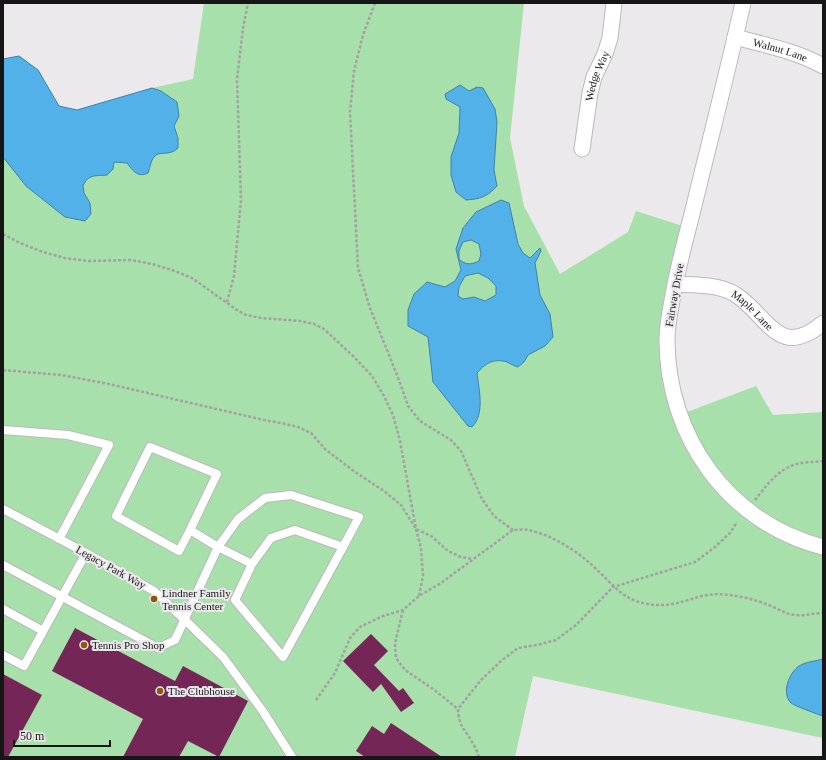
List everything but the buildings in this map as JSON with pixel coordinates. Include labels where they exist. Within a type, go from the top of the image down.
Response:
[{"type":"street","name":"Wedge Way","points":[[582,149],[590,93],[594,78],[605,54],[610,38],[614,3]]},
{"type":"street","name":"Fairway Drive","points":[[743,3],[676,284],[668,324],[668,358],[671,387],[679,415],[691,442],[706,467],[725,490],[739,503],[762,520],[788,534],[823,547]]},
{"type":"street","name":"Walnut Lane","points":[[735,37],[786,50],[813,60],[823,66]]},
{"type":"street","name":"Maple Lane","points":[[676,284],[713,287],[732,292],[748,304],[771,328],[785,336],[794,337],[808,335],[823,323]]},
{"type":"lane","points":[[3,430],[68,436],[109,445],[59,539]]},
{"type":"lane","points":[[150,447],[217,474],[190,530],[179,551],[116,516],[150,447]]},
{"type":"lane","points":[[3,565],[158,648],[176,640],[184,619],[218,547],[238,519],[265,498],[291,495],[359,517],[343,547],[283,657],[235,600],[252,564],[270,538],[295,530],[343,547]]},
{"type":"lane","name":"Legacy Park Way","points":[[3,509],[154,591],[223,657],[262,710],[292,757]]},
{"type":"lane","points":[[190,530],[218,547],[252,564]]},
{"type":"lane","points":[[3,655],[24,666],[86,553]]},
{"type":"lane","points":[[3,609],[43,631]]},
{"type":"path","points":[[227,302],[234,276],[240,200],[237,79],[243,28],[248,3]]},
{"type":"path","points":[[375,3],[363,35],[354,71],[350,112],[358,268],[370,308],[408,406],[420,421],[451,440],[461,452],[482,499],[494,516],[513,530]]},
{"type":"path","points":[[3,234],[20,243],[43,252],[65,258],[89,261],[131,260],[152,264],[192,278],[214,295],[246,315],[261,318],[301,321],[314,324],[324,329],[372,376],[393,414],[400,441],[416,529],[421,548],[423,576],[419,596]]},
{"type":"path","points":[[3,370],[61,375],[109,384],[298,427],[311,433],[324,449],[401,505],[416,529],[431,536],[448,551],[461,557],[473,559]]},
{"type":"path","points":[[755,501],[772,479],[785,468],[800,463],[823,461]]},
{"type":"path","points":[[479,757],[472,741],[459,720],[458,709],[481,680],[501,661],[518,648],[537,646],[556,640],[576,625],[613,588],[694,562],[725,538],[737,522]]},
{"type":"path","points":[[316,700],[334,673],[350,638],[360,627],[384,616],[403,610],[419,596],[442,583],[513,530],[527,530],[546,536],[571,548],[595,567],[613,588],[625,596],[639,602],[657,605],[680,603],[708,595],[727,595],[748,598],[773,607],[784,613],[796,615],[823,613]]},
{"type":"path","points":[[403,610],[395,643],[396,658],[405,670],[433,689],[458,709]]},
{"type":"green space","points":[[204,3],[524,3],[510,138],[524,206],[560,274],[628,232],[636,211],[689,228],[670,309],[679,415],[756,386],[773,415],[823,412],[823,738],[533,676],[515,757],[3,757],[3,59],[19,56],[38,70],[59,106],[77,110],[152,88],[193,79]]},
{"type":"water","points":[[19,56],[38,70],[59,106],[77,110],[152,88],[161,91],[177,102],[179,116],[174,126],[178,138],[178,148],[175,151],[156,155],[152,160],[148,173],[141,175],[131,169],[127,163],[114,162],[113,169],[107,175],[87,179],[83,186],[84,193],[90,203],[91,214],[85,221],[65,217],[26,186],[3,157],[3,59]]},
{"type":"water","points":[[460,85],[469,91],[477,87],[483,88],[495,109],[497,122],[494,170],[497,186],[483,197],[466,200],[456,192],[451,175],[451,157],[459,133],[460,107],[446,99],[445,94]]},
{"type":"water","points":[[501,200],[509,203],[518,244],[523,253],[530,258],[540,248],[541,251],[535,263],[540,295],[550,314],[553,337],[545,346],[528,355],[524,362],[518,367],[505,361],[495,361],[485,365],[477,373],[480,394],[480,409],[476,422],[472,427],[468,426],[433,382],[428,337],[408,326],[408,310],[414,294],[427,282],[445,287],[455,281],[461,270],[456,249],[463,228],[476,212]],"holes":[[[471,240],[479,244],[481,254],[479,261],[468,264],[459,259],[459,251],[463,242]],[[478,273],[488,278],[496,286],[496,295],[485,301],[474,297],[463,299],[458,296],[459,287],[465,276]]]},
{"type":"water","points":[[823,659],[823,716],[791,703],[788,699],[786,689],[789,678],[795,669],[801,665]]},
{"type":"place","name":"Lindner Family Tennis Center","points":[[154,599]]},
{"type":"place","name":"Tennis Pro Shop","points":[[84,645]]},
{"type":"place","name":"The Clubhouse","points":[[160,691]]}]
